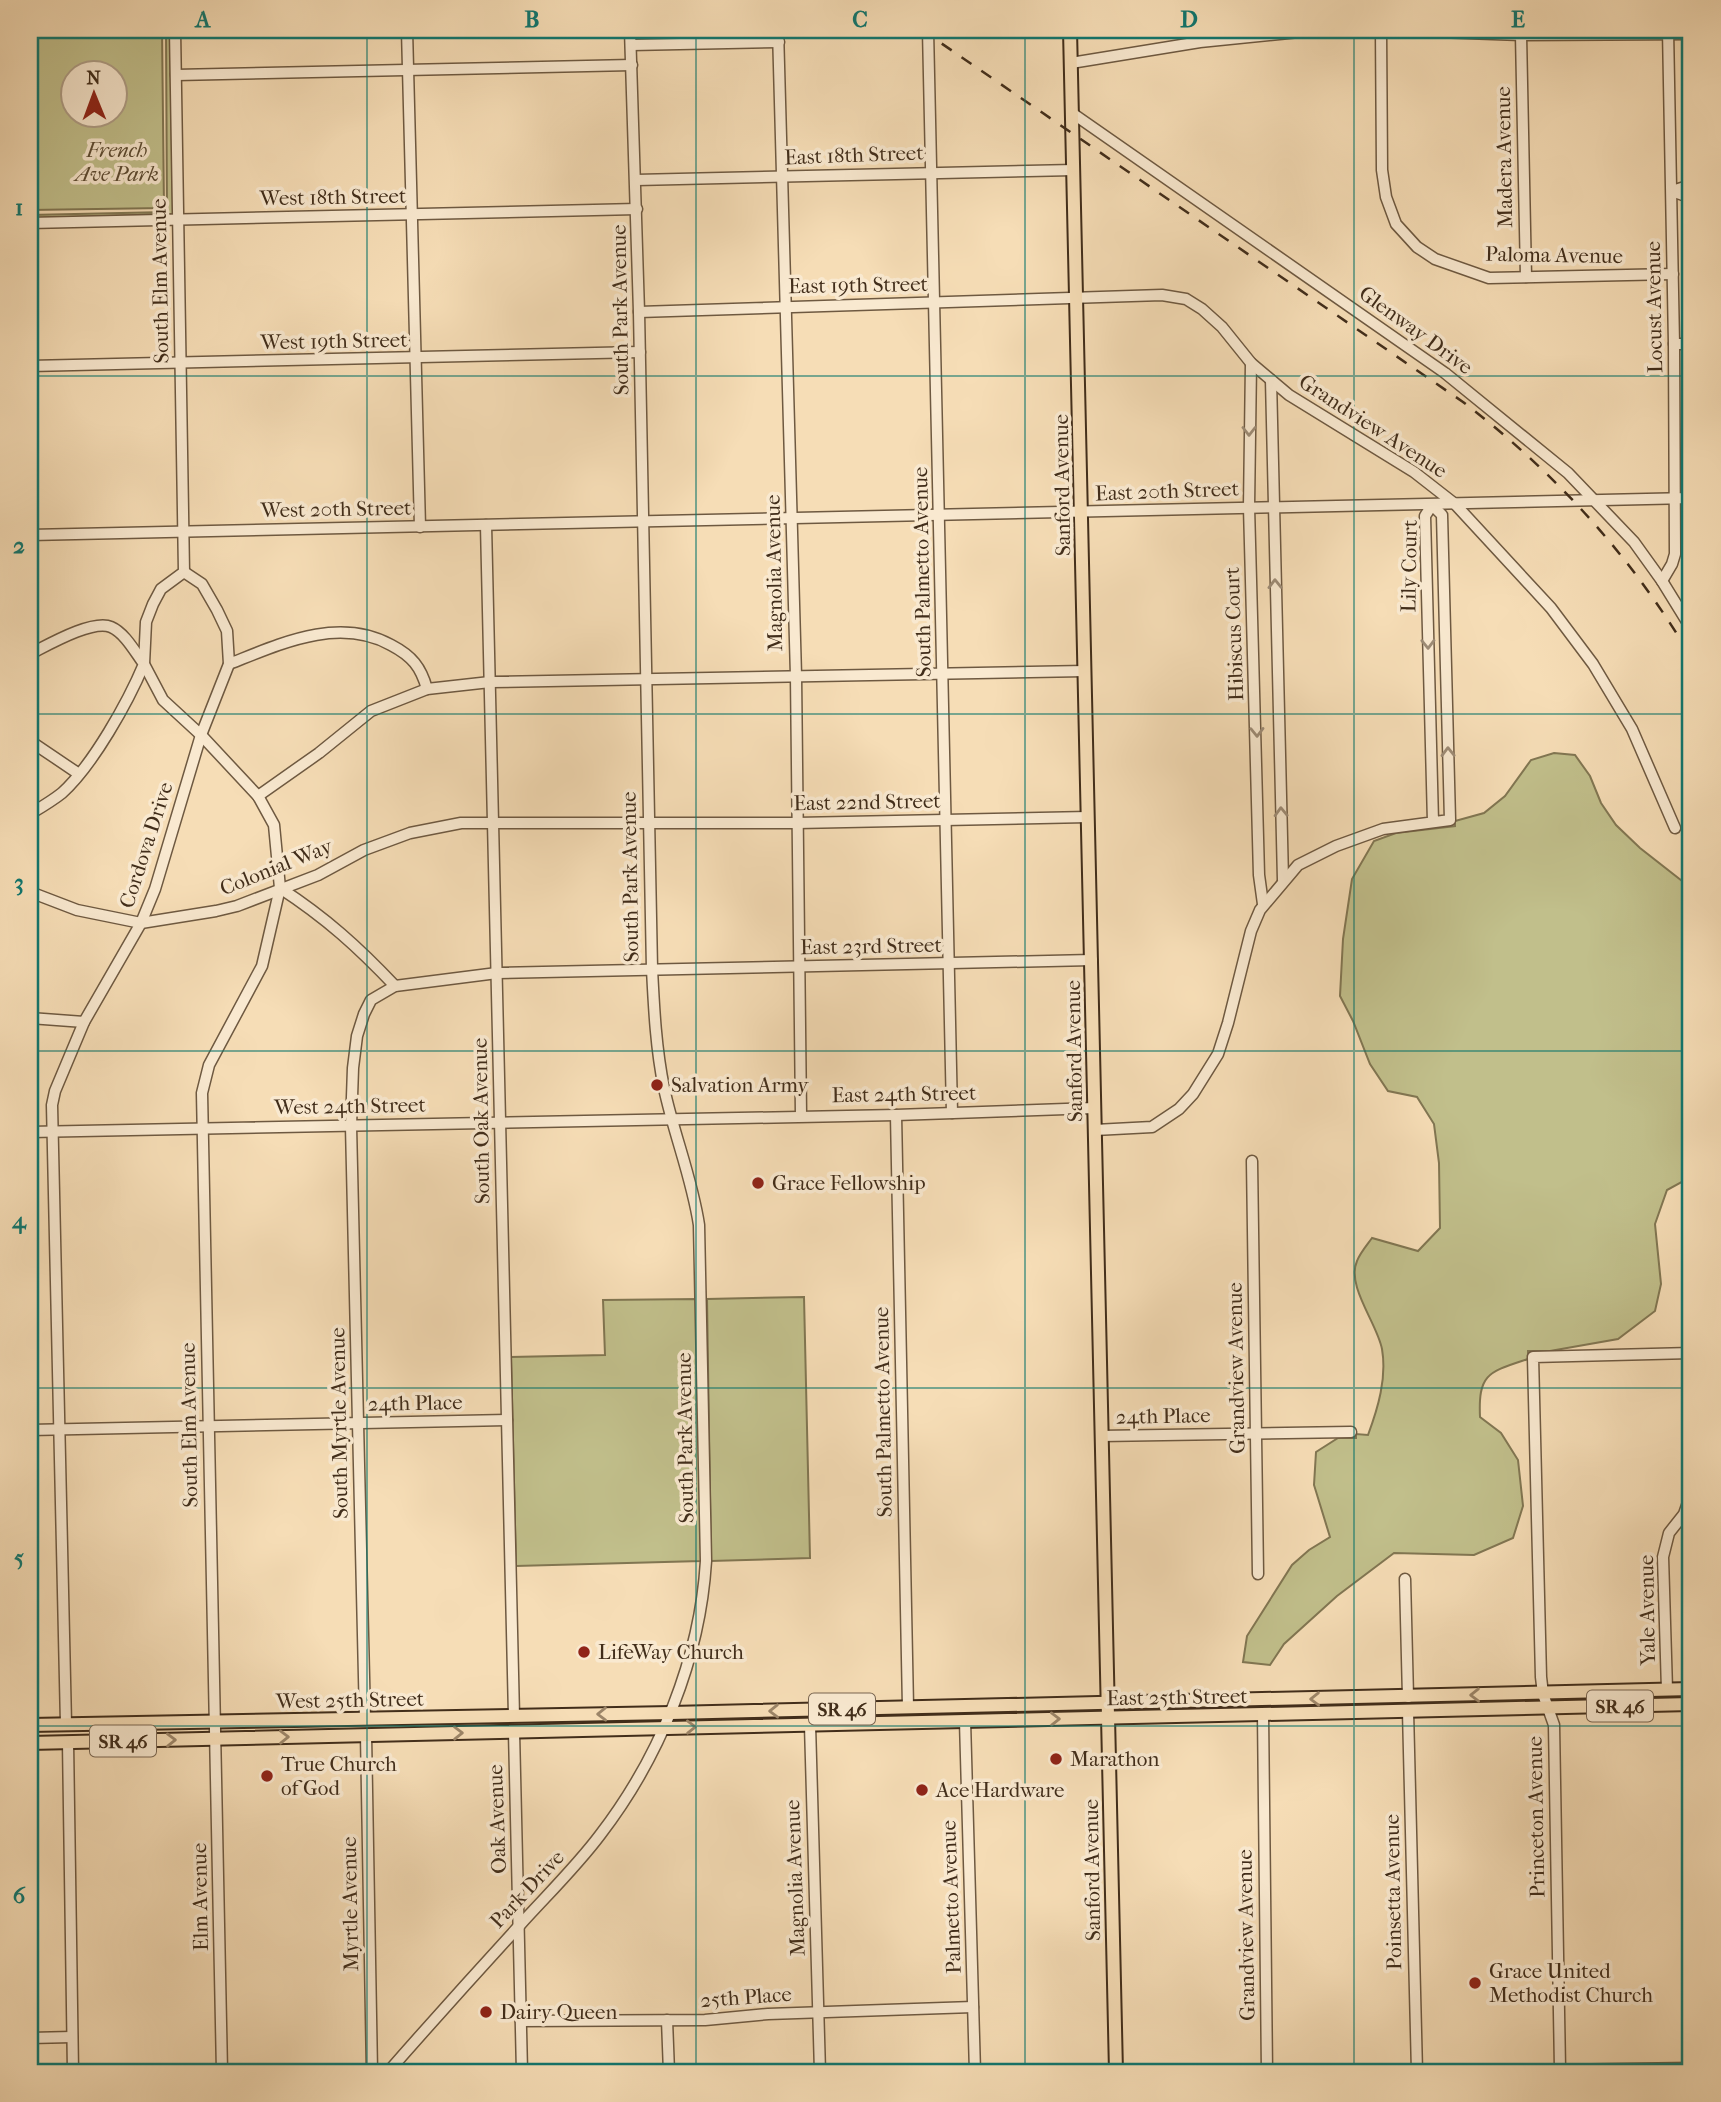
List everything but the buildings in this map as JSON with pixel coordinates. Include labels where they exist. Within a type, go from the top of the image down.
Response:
[{"type":"main road","name":"Sanford Avenue","points":[[1070,30],[1116,2072]]},
{"type":"main road","name":"East 25th Street","points":[[671,1713],[1691,1689]]},
{"type":"main road","points":[[1341,1712],[1355,1706],[1399,1704],[1408,1697]]},
{"type":"main road","name":"East 25th Street","points":[[663,1728],[1691,1704]]},
{"type":"main road","points":[[884,1723],[895,1715],[927,1714],[938,1707]]},
{"type":"main road","name":"West 25th Street","points":[[30,1725],[671,1713]]},
{"type":"main road","points":[[366,1735],[379,1728],[420,1726],[437,1718]]},
{"type":"main road","name":"West 25th Street","points":[[30,1743],[663,1728]]},
{"type":"street","name":"South Elm Avenue","points":[[175,30],[184,572]]},
{"type":"street","points":[[407,30],[420,527]]},
{"type":"street","name":"South Park Avenue","points":[[630,30],[637,209],[647,822],[656,1041],[672,1119],[695,1196],[699,1225],[706,1561],[701,1613],[671,1713]]},
{"type":"street","name":"Magnolia Avenue","points":[[779,30],[796,676],[801,1115]]},
{"type":"street","name":"South Palmetto Avenue","points":[[928,30],[952,1113]]},
{"type":"street","points":[[1071,64],[1200,41],[1309,32],[1381,30],[1521,35],[1668,32],[1691,34]]},
{"type":"street","name":"Paloma Avenue","points":[[1381,30],[1382,170],[1385,197],[1396,225],[1417,247],[1435,259],[1489,278],[1673,274]]},
{"type":"street","name":"Locust Avenue","points":[[1662,581],[1675,554],[1668,32]]},
{"type":"street","name":"Madera Avenue","points":[[1521,35],[1526,277]]},
{"type":"street","points":[[631,45],[779,42]]},
{"type":"street","points":[[176,75],[632,65]]},
{"type":"street","name":"Glenway Drive","points":[[1072,113],[1445,373],[1568,473],[1597,500],[1634,542],[1691,628]]},
{"type":"street","name":"East 18th Street","points":[[636,180],[1074,170]]},
{"type":"street","points":[[1672,191],[1691,185]]},
{"type":"street","points":[[1672,191],[1691,198]]},
{"type":"street","name":"West 18th Street","points":[[30,223],[637,209]]},
{"type":"street","name":"Grandview Avenue","points":[[1077,297],[1167,295],[1186,299],[1222,327],[1251,363],[1289,395],[1414,472],[1455,504],[1551,608],[1593,664],[1632,729],[1675,828]]},
{"type":"street","name":"East 19th Street","points":[[639,312],[1077,297]]},
{"type":"street","points":[[1674,344],[1691,344]]},
{"type":"street","name":"West 19th Street","points":[[30,366],[640,352]]},
{"type":"street","name":"Hibiscus Court","points":[[1251,363],[1249,508],[1259,875],[1263,904]]},
{"type":"street","name":"Hibiscus Court","points":[[1271,380],[1283,880]]},
{"type":"street","name":"East 20th Street","points":[[643,522],[1691,498]]},
{"type":"street","name":"Lily Court","points":[[1432,505],[1442,515],[1450,820],[1433,822],[1425,516],[1432,505]]},
{"type":"street","name":"West 20th Street","points":[[30,535],[643,522]]},
{"type":"street","name":"South Oak Avenue","points":[[486,525],[514,1716]]},
{"type":"street","points":[[30,814],[62,792],[79,774],[116,720],[144,664],[146,622],[153,604],[161,589],[184,572]]},
{"type":"street","name":"Cordova Drive","points":[[66,1724],[52,1132],[55,1091],[84,1022],[141,923],[162,869],[201,735],[229,664],[227,631],[217,610],[202,584],[184,572]]},
{"type":"street","name":"South Elm Avenue","points":[[30,654],[99,625],[112,627],[124,637],[144,664],[163,700],[201,735],[258,796],[274,825],[280,888],[262,966],[209,1065],[202,1093],[216,1721]]},
{"type":"street","points":[[229,664],[305,636],[355,633],[390,644],[416,662],[422,671],[427,690]]},
{"type":"street","points":[[258,796],[319,753],[371,711],[427,690],[489,682],[1085,671]]},
{"type":"street","points":[[30,741],[79,774]]},
{"type":"street","name":"East 22nd Street","points":[[494,823],[797,823],[1088,817]]},
{"type":"street","points":[[1095,1130],[1136,1130],[1152,1127],[1180,1109],[1194,1094],[1218,1054],[1251,930],[1263,904],[1298,865],[1336,846],[1383,829],[1433,822]]},
{"type":"street","name":"Colonial Way","points":[[30,892],[77,909],[141,923],[237,906],[318,875],[364,850],[410,834],[461,823],[494,823]]},
{"type":"street","points":[[280,888],[316,911],[352,941],[395,986]]},
{"type":"street","name":"East 23rd Street","points":[[395,986],[497,973],[1092,960]]},
{"type":"street","name":"South Myrtle Avenue","points":[[365,1719],[351,1126],[353,1068],[357,1036],[371,1000],[395,986]]},
{"type":"street","points":[[30,1018],[84,1022]]},
{"type":"street","name":"East 24th Street","points":[[672,1119],[1094,1108]]},
{"type":"street","name":"South Palmetto Avenue","points":[[896,1115],[908,1707]]},
{"type":"street","name":"West 24th Street","points":[[30,1132],[672,1119]]},
{"type":"street","name":"Grandview Avenue","points":[[1252,1161],[1258,1574]]},
{"type":"street","name":"Princeton Avenue","points":[[1560,2069],[1554,1725],[1543,1694],[1541,1677],[1533,1357],[1691,1353]]},
{"type":"street","name":"24th Place","points":[[30,1430],[508,1420]]},
{"type":"street","name":"24th Place","points":[[1101,1437],[1351,1432]]},
{"type":"street","name":"Yale Avenue","points":[[1667,1690],[1663,1557],[1669,1533],[1684,1514],[1691,1494]]},
{"type":"street","points":[[1405,1579],[1408,1697]]},
{"type":"street","name":"Poinsetta Avenue","points":[[1408,1711],[1417,2072]]},
{"type":"street","name":"Park Drive","points":[[387,2072],[600,1835],[625,1800],[671,1713]]},
{"type":"street","name":"Grandview Avenue","points":[[1263,1714],[1267,2072]]},
{"type":"street","name":"Elm Avenue","points":[[216,1721],[222,2072]]},
{"type":"street","name":"Palmetto Avenue","points":[[965,1721],[975,2072]]},
{"type":"street","name":"Magnolia Avenue","points":[[810,1725],[820,2072]]},
{"type":"street","name":"Oak Avenue","points":[[514,1732],[522,2072]]},
{"type":"street","name":"Myrtle Avenue","points":[[366,1735],[372,2072]]},
{"type":"street","points":[[68,1742],[73,2072]]},
{"type":"street","name":"25th Place","points":[[521,2021],[705,2020],[819,2011],[973,2007]]},
{"type":"street","points":[[667,2020],[669,2072]]},
{"type":"street","points":[[30,2038],[72,2037]]},
{"type":"street","points":[[1433,2072],[1691,2068]]},
{"type":"green space","name":"French Ave Park","points":[[30,30],[162,30],[164,208],[30,210]]},
{"type":"green space","points":[[166,30],[170,30],[173,214],[30,218],[30,215],[167,212]]},
{"type":"green space","points":[[1554,753],[1575,755],[1590,776],[1601,803],[1616,825],[1640,848],[1691,888],[1691,1177],[1667,1190],[1655,1224],[1661,1284],[1655,1311],[1618,1339],[1550,1351],[1528,1351],[1528,1359],[1495,1371],[1484,1383],[1480,1417],[1501,1433],[1518,1460],[1523,1506],[1513,1538],[1474,1555],[1394,1553],[1337,1596],[1284,1644],[1270,1665],[1243,1662],[1247,1636],[1292,1565],[1330,1537],[1314,1485],[1316,1452],[1338,1438],[1356,1438],[1356,1434],[1368,1435],[1381,1393],[1382,1349],[1356,1282],[1358,1258],[1372,1238],[1418,1251],[1440,1228],[1439,1163],[1434,1124],[1417,1097],[1388,1091],[1370,1064],[1340,996],[1343,939],[1352,879],[1374,841],[1396,833],[1455,826],[1455,821],[1484,813],[1505,796],[1531,760]]},
{"type":"green space","points":[[804,1297],[810,1558],[711,1561],[707,1299]]},
{"type":"green space","points":[[697,1299],[701,1561],[516,1566],[511,1357],[605,1355],[603,1300]]},
{"type":"railway","points":[[922,30],[1463,402],[1497,429],[1529,457],[1589,518],[1643,585],[1691,657]]},
{"type":"place","name":"Salvation Army","points":[[657,1085]]},
{"type":"place","name":"Grace Fellowship","points":[[758,1183]]},
{"type":"place","name":"LifeWay Church","points":[[584,1652]]},
{"type":"place","name":"Marathon","points":[[1056,1759]]},
{"type":"place","name":"True Church of God","points":[[267,1776]]},
{"type":"place","name":"Ace Hardware","points":[[922,1790]]},
{"type":"place","name":"Grace United Methodist Church","points":[[1475,1983]]},
{"type":"place","name":"Dairy Queen","points":[[486,2012]]}]
